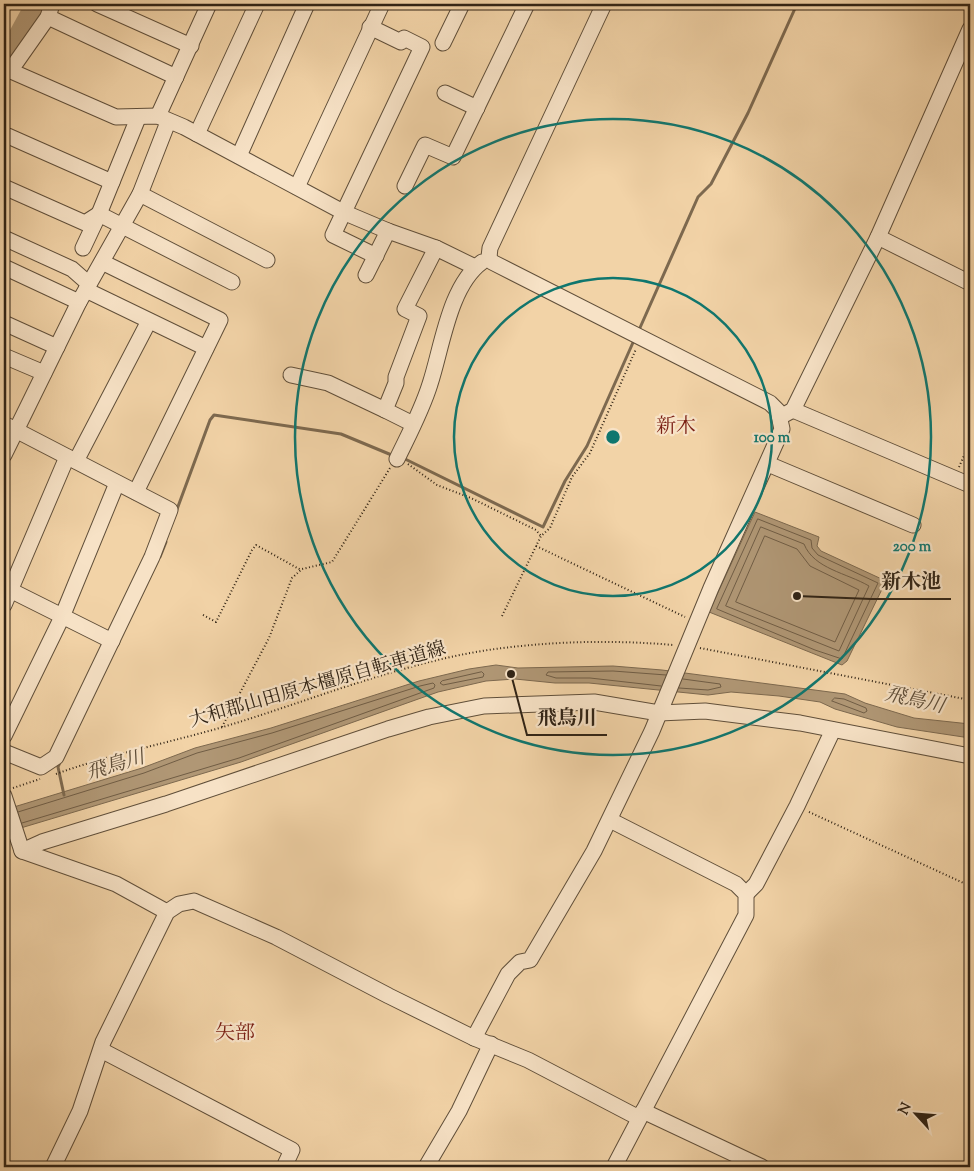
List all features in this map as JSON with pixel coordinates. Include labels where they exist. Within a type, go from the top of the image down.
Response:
[{"type":"street","points":[[97,4],[191,46]]},
{"type":"street","points":[[4,456],[9,427],[44,373],[85,292],[140,194],[176,77],[209,4]]},
{"type":"street","points":[[197,134],[257,4]]},
{"type":"street","points":[[238,156],[307,4]]},
{"type":"street","points":[[297,187],[382,4]]},
{"type":"street","points":[[444,42],[462,4]]},
{"type":"street","points":[[406,186],[425,145],[453,157],[528,4]]},
{"type":"street","points":[[490,259],[490,248],[496,234],[604,4]]},
{"type":"street","points":[[176,77],[50,10],[6,69],[116,117],[163,119],[197,134],[343,212],[436,248],[475,267]]},
{"type":"street","points":[[370,27],[401,42],[404,38],[422,47],[333,234],[376,256]]},
{"type":"street","points":[[474,1038],[508,974],[520,962],[530,960],[610,820],[768,464],[787,414],[878,237],[970,29]]},
{"type":"street","points":[[445,93],[477,108]]},
{"type":"street","points":[[83,248],[100,214],[138,118]]},
{"type":"street","points":[[8,136],[112,182]]},
{"type":"street","points":[[4,187],[85,223],[100,214]]},
{"type":"street","points":[[140,194],[267,260]]},
{"type":"street","points":[[100,214],[232,282]]},
{"type":"street","points":[[366,275],[388,231]]},
{"type":"street","points":[[878,237],[970,284]]},
{"type":"street","points":[[4,238],[72,269],[85,292]]},
{"type":"street","points":[[385,410],[419,316],[405,309],[436,248]]},
{"type":"street","points":[[397,458],[414,424],[430,384],[447,320],[475,267],[490,259]]},
{"type":"street","points":[[490,259],[770,403],[787,414],[970,485]]},
{"type":"street","points":[[102,262],[220,320],[136,492]]},
{"type":"street","points":[[4,266],[85,292],[206,348]]},
{"type":"street","points":[[4,604],[7,589],[71,459],[149,321]]},
{"type":"street","points":[[4,323],[57,347]]},
{"type":"street","points":[[4,356],[44,373]]},
{"type":"street","points":[[291,375],[328,383],[414,424]]},
{"type":"street","points":[[4,752],[41,768],[56,757],[152,557],[170,510],[9,427]]},
{"type":"street","points":[[768,464],[913,526]]},
{"type":"street","points":[[4,736],[62,616],[117,482]]},
{"type":"street","points":[[7,589],[112,641]]},
{"type":"street","points":[[21,849],[121,819],[429,716],[484,706],[594,702],[660,710],[705,711],[800,723],[970,756]]},
{"type":"street","points":[[746,894],[756,884],[797,806],[833,730]]},
{"type":"street","points":[[8,792],[21,849]]},
{"type":"street","points":[[610,820],[736,884],[746,894],[746,915],[614,1167]]},
{"type":"street","points":[[21,849],[116,884],[167,912]]},
{"type":"street","points":[[54,1167],[80,1111],[101,1050],[167,912],[179,904],[194,901],[276,937],[474,1038],[528,1060],[641,1114],[762,1167]]},
{"type":"street","points":[[426,1167],[459,1111],[491,1044]]},
{"type":"street","points":[[101,1050],[292,1150],[284,1167]]},
{"type":"path","points":[[502,616],[541,536],[550,528],[572,477],[590,452],[642,338]]},
{"type":"path","points":[[954,478],[970,442]]},
{"type":"path","points":[[222,727],[269,638],[292,578],[301,570],[332,562],[382,478],[397,458],[437,485],[471,498],[536,530],[541,536]]},
{"type":"path","points":[[203,616],[216,622],[256,545],[261,546],[301,570]]},
{"type":"path","points":[[536,546],[697,622]]},
{"type":"path","name":"大和郡山田原本橿原自転車道線","points":[[50,776],[129,750],[222,727],[416,666],[502,648],[574,642],[632,642],[970,700]]},
{"type":"path","points":[[8,792],[40,779]]},
{"type":"path","points":[[797,806],[970,886]]},
{"type":"water","points":[[755,512],[819,537],[817,546],[821,551],[886,581],[847,661],[842,665],[709,612]]},
{"type":"water","points":[[496,665],[518,668],[613,666],[662,670],[845,694],[865,703],[914,718],[970,724],[970,738],[897,727],[835,709],[820,702],[779,696],[731,692],[708,695],[589,683],[555,683],[515,679],[486,681],[438,692],[241,762],[4,833],[4,810],[142,768],[195,748],[271,728],[419,681],[469,669]]},
{"type":"waterway","points":[[4,61],[35,4]]},
{"type":"waterway","points":[[639,330],[698,197],[711,184],[748,113],[797,4]]},
{"type":"waterway","points":[[403,458],[543,527],[565,481],[587,446],[635,338]]},
{"type":"waterway","points":[[176,512],[210,420],[214,415],[341,434],[394,456]]},
{"type":"waterway","points":[[160,557],[166,542]]},
{"type":"waterway","points":[[61,760],[58,767],[64,795]]},
{"type":"place","name":"新木池","points":[[797,596]]},
{"type":"place","name":"飛鳥川","points":[[511,674]]},
{"type":"district","name":"新木","points":[[676,425]]},
{"type":"district","name":"矢部","points":[[235,1032]]}]
